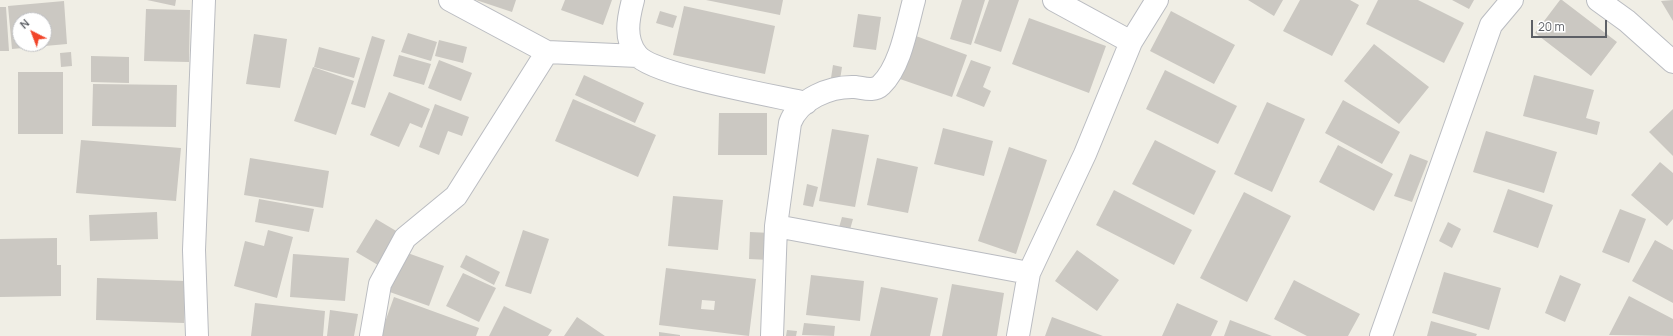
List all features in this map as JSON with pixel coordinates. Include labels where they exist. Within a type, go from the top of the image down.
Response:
[{"type":"street","points":[[197,336],[194,250],[204,0]]},
{"type":"street","points":[[450,0],[547,52],[638,56],[659,68],[736,88],[806,102]]},
{"type":"street","points":[[633,0],[629,14],[628,35],[638,56]]},
{"type":"street","points":[[772,336],[776,226],[790,123],[794,113],[806,102],[822,94],[843,88],[856,87],[868,90],[880,86],[890,76],[896,62],[914,0]]},
{"type":"street","points":[[1054,0],[1132,42]]},
{"type":"street","points":[[1018,336],[1029,273],[1085,154],[1132,42],[1157,0]]},
{"type":"street","points":[[1381,336],[1491,25],[1512,0]]},
{"type":"street","points":[[1598,0],[1627,21],[1673,62]]},
{"type":"street","points":[[371,336],[380,284],[406,238],[456,196],[547,52]]},
{"type":"street","points":[[776,226],[1029,273]]},
{"type":"building","points":[[147,0],[176,0],[175,6]]},
{"type":"building","points":[[476,0],[516,0],[512,12]]},
{"type":"building","points":[[565,0],[612,0],[603,25],[561,10]]},
{"type":"building","points":[[706,0],[783,0],[780,15]]},
{"type":"building","points":[[962,0],[985,0],[971,45],[950,39]]},
{"type":"building","points":[[989,0],[1019,0],[1001,52],[974,43]]},
{"type":"building","points":[[1248,0],[1283,0],[1274,16]]},
{"type":"building","points":[[1300,0],[1350,0],[1359,5],[1332,56],[1283,31]]},
{"type":"building","points":[[1378,0],[1418,0],[1464,23],[1444,63],[1366,24]]},
{"type":"building","points":[[1452,0],[1474,0],[1469,9]]},
{"type":"building","points":[[1560,0],[1617,42],[1591,76],[1535,33]]},
{"type":"building","points":[[1673,0],[1673,21],[1661,1]]},
{"type":"building","points":[[64,1],[67,44],[52,45],[52,12],[12,12],[12,49],[8,6]]},
{"type":"building","points":[[684,6],[775,26],[765,74],[673,55]]},
{"type":"building","points":[[0,7],[6,7],[9,51],[0,51]]},
{"type":"building","points":[[146,9],[190,10],[189,62],[144,61]]},
{"type":"building","points":[[660,11],[677,16],[673,28],[656,23]]},
{"type":"building","points":[[1171,11],[1235,45],[1214,84],[1150,51]]},
{"type":"building","points":[[858,14],[881,17],[876,50],[853,47]]},
{"type":"building","points":[[1029,18],[1106,46],[1089,93],[1012,64]]},
{"type":"building","points":[[408,33],[437,42],[431,61],[401,52]]},
{"type":"building","points":[[254,34],[287,39],[280,88],[246,84]]},
{"type":"building","points":[[372,36],[385,40],[365,108],[351,104]]},
{"type":"building","points":[[916,36],[967,55],[952,97],[900,79]]},
{"type":"building","points":[[439,40],[467,47],[463,63],[435,56]]},
{"type":"building","points":[[1374,44],[1429,87],[1399,124],[1344,81]]},
{"type":"building","points":[[319,47],[360,58],[354,78],[314,67]]},
{"type":"building","points":[[71,52],[72,66],[61,67],[60,53]]},
{"type":"building","points":[[399,55],[431,64],[424,85],[393,76]]},
{"type":"building","points":[[91,56],[129,57],[129,83],[91,82]]},
{"type":"building","points":[[439,60],[472,73],[461,101],[428,88]]},
{"type":"building","points":[[971,60],[991,67],[983,87],[991,91],[984,107],[956,96]]},
{"type":"building","points":[[833,65],[842,67],[840,80],[831,78]]},
{"type":"building","points":[[313,67],[354,81],[336,135],[294,121]]},
{"type":"building","points":[[1165,70],[1237,106],[1218,144],[1146,109]]},
{"type":"building","points":[[18,72],[63,72],[63,134],[18,134]]},
{"type":"building","points":[[584,75],[644,103],[635,123],[575,95]]},
{"type":"building","points":[[1534,75],[1594,90],[1586,118],[1600,122],[1597,135],[1523,116]]},
{"type":"building","points":[[93,84],[177,85],[176,127],[92,126]]},
{"type":"building","points":[[389,92],[430,109],[422,128],[410,123],[399,147],[370,135]]},
{"type":"building","points":[[573,99],[656,135],[638,177],[555,141]]},
{"type":"building","points":[[1343,100],[1400,132],[1382,164],[1325,133]]},
{"type":"building","points":[[1267,102],[1305,119],[1272,192],[1234,174]]},
{"type":"building","points":[[435,104],[469,117],[462,136],[448,131],[439,155],[419,147]]},
{"type":"building","points":[[1673,109],[1673,156],[1649,132]]},
{"type":"building","points":[[719,113],[767,113],[767,155],[718,155]]},
{"type":"building","points":[[943,128],[993,141],[984,176],[934,164]]},
{"type":"building","points":[[832,129],[869,135],[855,207],[819,201]]},
{"type":"building","points":[[1486,131],[1557,152],[1544,193],[1473,172]]},
{"type":"building","points":[[81,140],[181,148],[176,201],[76,193]]},
{"type":"building","points":[[1155,140],[1216,171],[1194,215],[1132,184]]},
{"type":"building","points":[[1338,145],[1393,174],[1374,211],[1319,182]]},
{"type":"building","points":[[1009,147],[1047,160],[1016,254],[978,241]]},
{"type":"building","points":[[1410,154],[1428,161],[1412,202],[1394,196]]},
{"type":"building","points":[[250,158],[329,171],[323,208],[244,195]]},
{"type":"building","points":[[877,158],[918,167],[908,213],[867,205]]},
{"type":"building","points":[[1660,162],[1673,173],[1673,219],[1667,226],[1631,195]]},
{"type":"building","points":[[807,184],[818,187],[813,207],[803,205]]},
{"type":"building","points":[[1508,189],[1553,205],[1538,248],[1493,232]]},
{"type":"building","points":[[1114,190],[1192,230],[1174,265],[1096,225]]},
{"type":"building","points":[[1244,192],[1291,216],[1247,302],[1200,278]]},
{"type":"building","points":[[673,196],[723,200],[718,250],[668,246]]},
{"type":"building","points":[[259,199],[314,209],[309,232],[255,222]]},
{"type":"building","points":[[1620,209],[1646,219],[1629,263],[1602,252]]},
{"type":"building","points":[[157,212],[158,239],[90,241],[89,215]]},
{"type":"building","points":[[842,217],[853,219],[849,233],[838,231]]},
{"type":"building","points":[[376,219],[403,235],[383,268],[356,252]]},
{"type":"building","points":[[1448,222],[1461,229],[1452,248],[1439,241]]},
{"type":"building","points":[[268,230],[293,237],[277,298],[234,286],[245,241],[264,246]]},
{"type":"building","points":[[523,230],[549,239],[531,294],[505,286]]},
{"type":"building","points":[[750,232],[771,233],[770,260],[749,259]]},
{"type":"building","points":[[57,238],[57,265],[61,265],[61,296],[0,297],[0,239]]},
{"type":"building","points":[[1655,240],[1673,250],[1673,303],[1632,281]]},
{"type":"building","points":[[1077,250],[1119,280],[1097,311],[1055,281]]},
{"type":"building","points":[[402,251],[444,266],[429,306],[387,291]]},
{"type":"building","points":[[293,254],[349,258],[345,301],[290,297]]},
{"type":"building","points":[[466,255],[500,272],[494,285],[460,267]]},
{"type":"building","points":[[666,268],[756,279],[749,336],[659,325]],"holes":[[[702,300],[715,301],[714,310],[701,309]]]},
{"type":"building","points":[[1444,272],[1501,288],[1489,330],[1432,313]]},
{"type":"building","points":[[463,273],[496,288],[479,322],[446,306]]},
{"type":"building","points":[[811,275],[864,281],[860,321],[806,315]]},
{"type":"building","points":[[1560,275],[1581,284],[1565,322],[1545,313]]},
{"type":"building","points":[[97,278],[186,281],[184,323],[96,320]]},
{"type":"building","points":[[1294,280],[1360,314],[1348,336],[1307,336],[1274,319]]},
{"type":"building","points":[[952,284],[1004,293],[997,336],[942,336]]},
{"type":"building","points":[[881,287],[938,298],[930,336],[870,336]]},
{"type":"building","points":[[1629,296],[1673,319],[1673,336],[1609,335]]},
{"type":"building","points":[[394,297],[479,328],[476,336],[380,336]]},
{"type":"building","points":[[255,303],[325,311],[323,336],[251,336]]},
{"type":"building","points":[[1177,303],[1218,321],[1211,336],[1162,336]]},
{"type":"building","points":[[504,306],[552,330],[548,336],[489,336]]},
{"type":"building","points":[[330,310],[358,314],[354,336],[327,336]]},
{"type":"building","points":[[577,317],[605,336],[564,336]]},
{"type":"building","points":[[1052,317],[1103,336],[1045,336]]},
{"type":"building","points":[[1230,320],[1272,336],[1224,336]]},
{"type":"building","points":[[1431,321],[1477,334],[1476,336],[1427,336]]},
{"type":"building","points":[[804,323],[835,326],[834,336],[802,335]]},
{"type":"building","points":[[787,330],[797,331],[796,336],[786,336]]},
{"type":"building","points":[[659,332],[680,335],[680,336],[659,336]]}]
